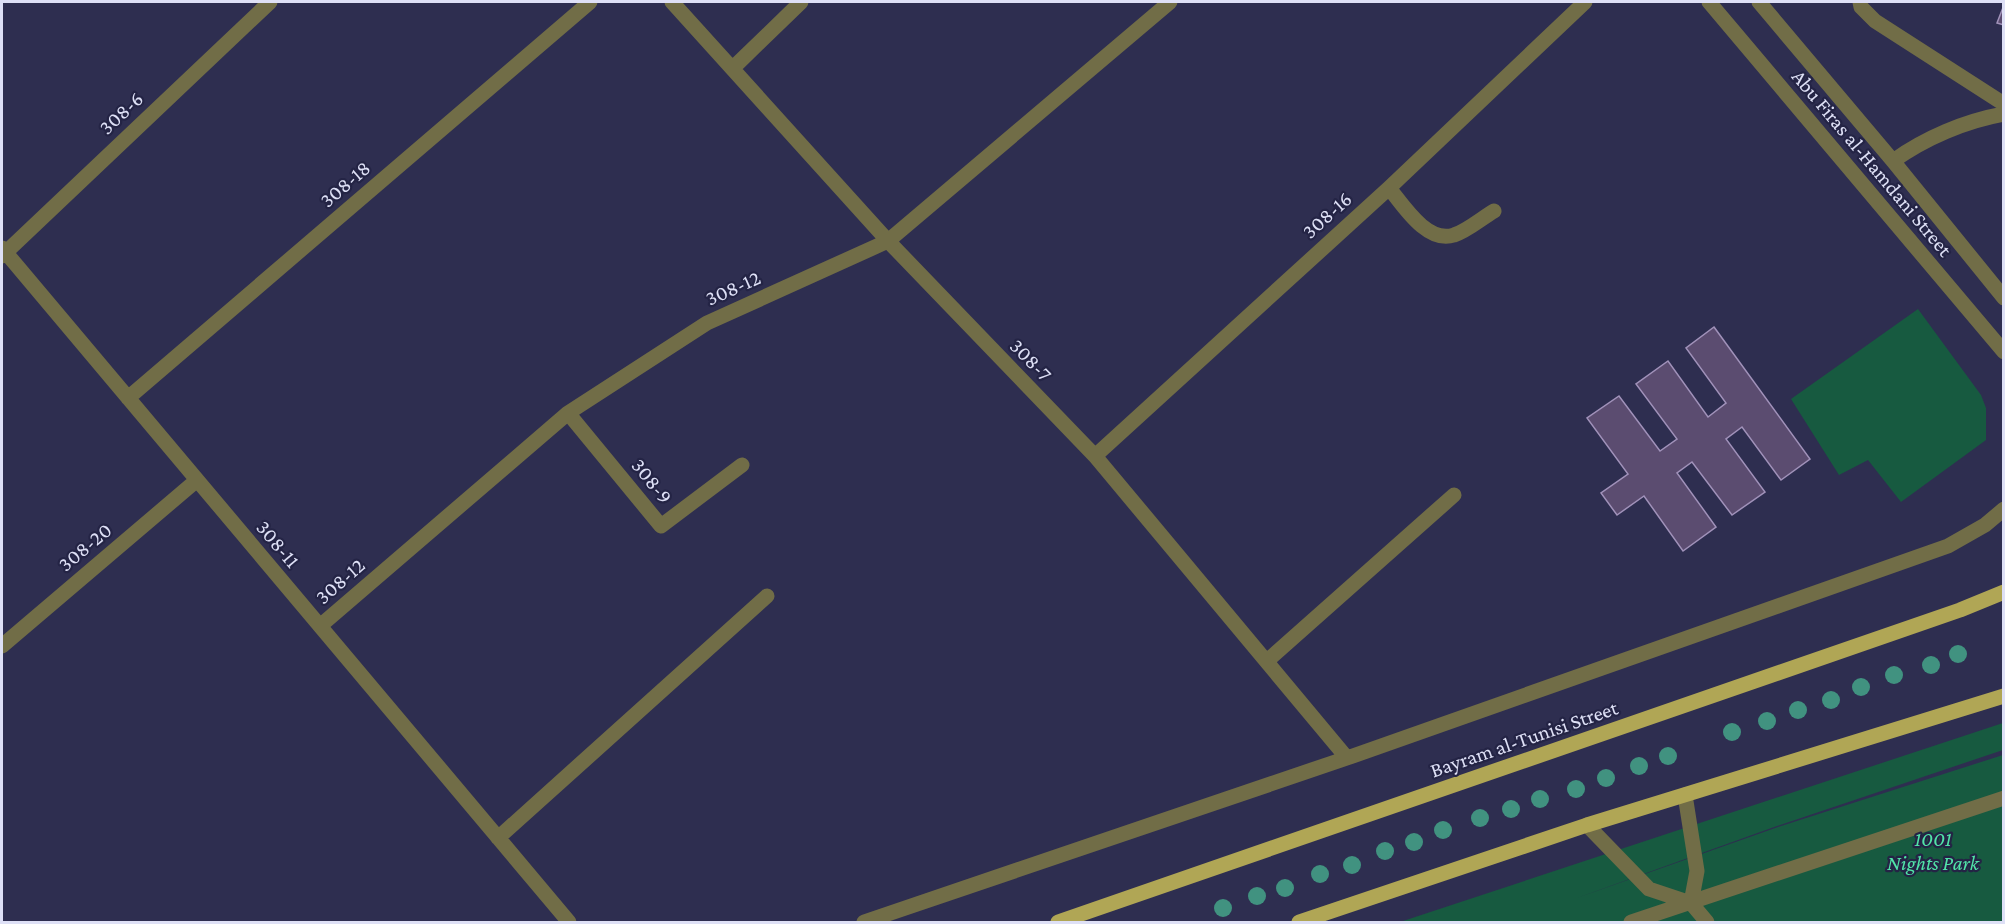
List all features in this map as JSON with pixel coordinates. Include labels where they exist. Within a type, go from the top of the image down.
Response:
[{"type":"main road","name":"Bayram al-Tunisi Street","points":[[1058,922],[1960,610],[2004,592]]},
{"type":"main road","points":[[1299,922],[1587,825],[2004,696]]},
{"type":"street","name":"308-6","points":[[3,252],[270,2]]},
{"type":"street","name":"308-18","points":[[128,398],[590,2]]},
{"type":"street","name":"308-7","points":[[672,2],[888,241],[1095,456],[1347,758]]},
{"type":"street","points":[[732,68],[801,2]]},
{"type":"street","name":"308-12","points":[[320,626],[568,413],[707,323],[888,241],[1170,2]]},
{"type":"street","name":"308-16","points":[[1095,456],[1389,188],[1585,2]]},
{"type":"street","name":"Abu Firas al-Hamdani Street","points":[[1709,2],[2004,352]]},
{"type":"street","name":"Abu Firas al-Hamdani Street","points":[[1759,2],[1893,161],[2004,298]]},
{"type":"street","points":[[1860,2],[1861,7],[1875,21],[2004,104]]},
{"type":"street","points":[[1893,161],[1908,150],[1953,129],[1979,118],[2004,114]]},
{"type":"street","points":[[1389,188],[1416,220],[1426,229],[1443,237],[1454,235],[1494,211]]},
{"type":"street","name":"308-11","points":[[3,252],[569,922]]},
{"type":"street","name":"308-9","points":[[568,413],[661,526],[742,465]]},
{"type":"street","name":"308-20","points":[[2,646],[197,480]]},
{"type":"street","points":[[1268,661],[1454,495]]},
{"type":"street","points":[[864,922],[1347,758],[1948,546],[1985,525],[2004,510]]},
{"type":"street","points":[[498,838],[767,596]]},
{"type":"street","points":[[1685,795],[1697,871],[1690,903]]},
{"type":"street","points":[[1632,922],[2004,798]]},
{"type":"street","points":[[1587,825],[1649,889],[1690,903],[1707,922]]},
{"type":"green space","points":[[1918,309],[1981,395],[1986,408],[1986,440],[1901,502],[1868,460],[1839,475],[1791,399]]},
{"type":"green space","name":"1001 Nights Park","points":[[2003,723],[2003,750],[1777,826],[1574,899],[1778,827],[2003,755],[2003,922],[1400,922]]},
{"type":"building","points":[[2004,5],[2004,25],[1997,23]]},
{"type":"building","points":[[1714,327],[1810,459],[1781,480],[1742,427],[1726,439],[1765,492],[1732,515],[1692,462],[1677,473],[1716,527],[1683,551],[1644,496],[1617,515],[1601,493],[1628,474],[1587,418],[1619,396],[1660,451],[1677,439],[1636,384],[1668,361],[1708,417],[1726,403],[1686,348]]}]
